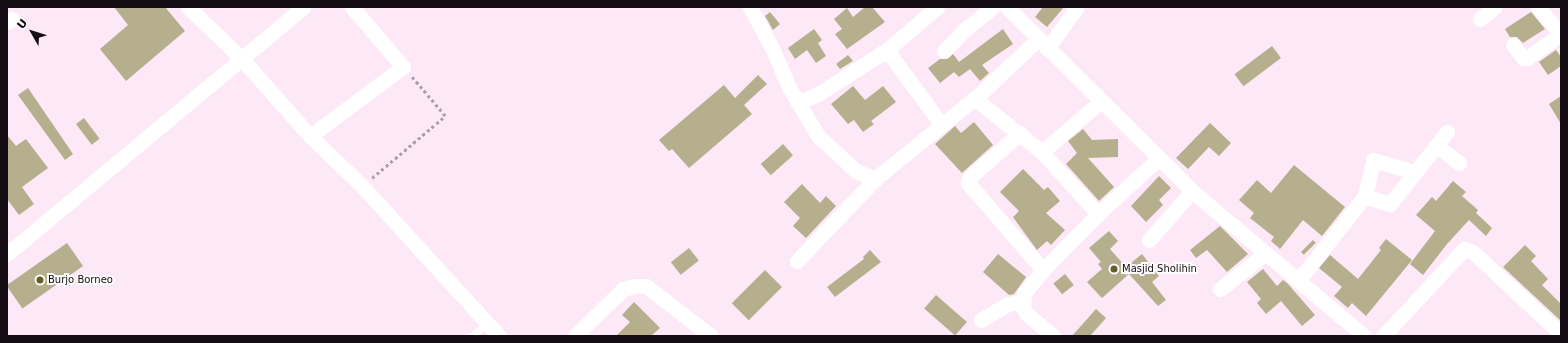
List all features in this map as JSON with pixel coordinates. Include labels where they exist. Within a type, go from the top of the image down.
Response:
[{"type":"street","points":[[188,7],[241,58],[310,136],[362,186],[499,336]]},
{"type":"street","points":[[7,254],[144,142],[241,58],[304,7]]},
{"type":"street","points":[[310,136],[403,67],[352,7]]},
{"type":"street","points":[[750,7],[772,48],[790,89],[810,123],[828,148],[856,171],[875,179]]},
{"type":"street","points":[[799,102],[818,94],[887,50],[937,7]]},
{"type":"street","points":[[944,51],[963,31],[993,7]]},
{"type":"street","points":[[1007,7],[1100,102],[1192,191],[1364,336]]},
{"type":"street","points":[[798,260],[875,179],[941,124],[1042,44],[1077,7]]},
{"type":"street","points":[[1480,19],[1495,7]]},
{"type":"street","points":[[1513,45],[1523,58],[1527,58],[1559,28],[1538,7]]},
{"type":"street","points":[[887,50],[941,124]]},
{"type":"street","points":[[974,98],[1042,152],[1098,214]]},
{"type":"street","points":[[1042,152],[1100,102]]},
{"type":"street","points":[[1365,196],[1390,204],[1446,132]]},
{"type":"street","points":[[1020,133],[969,178],[968,184],[1042,270]]},
{"type":"street","points":[[1436,145],[1459,163]]},
{"type":"street","points":[[1053,336],[1026,313],[1023,301],[1024,293],[1042,270],[1098,214],[1159,158]]},
{"type":"street","points":[[1298,281],[1365,196],[1373,160],[1414,172]]},
{"type":"street","points":[[1149,240],[1192,191]]},
{"type":"street","points":[[1383,336],[1464,249],[1473,252],[1561,334]]},
{"type":"street","points":[[1220,288],[1266,253]]},
{"type":"street","points":[[575,336],[623,289],[646,286],[711,336]]},
{"type":"street","points":[[981,320],[1008,304],[1023,301]]},
{"type":"lane","points":[[471,336],[488,324]]},
{"type":"path","points":[[362,186],[445,116],[403,67]]},
{"type":"building","points":[[114,7],[165,7],[185,31],[126,81],[100,49],[128,25]]},
{"type":"building","points":[[865,7],[872,7],[885,22],[847,49],[835,34],[842,29],[834,19],[847,8],[853,17]]},
{"type":"building","points":[[1043,7],[1064,7],[1047,27],[1035,17]]},
{"type":"building","points":[[770,12],[780,24],[773,30],[765,16]]},
{"type":"building","points":[[1531,12],[1545,29],[1523,43],[1517,37],[1510,37],[1505,29]]},
{"type":"building","points":[[814,29],[822,40],[818,43],[826,56],[816,63],[807,50],[795,59],[788,48]]},
{"type":"building","points":[[1003,29],[1013,44],[982,65],[989,73],[980,81],[970,69],[959,77],[954,72],[940,83],[928,68],[940,59],[947,59],[953,54],[959,62]]},
{"type":"building","points":[[1272,46],[1281,58],[1243,86],[1234,74]]},
{"type":"building","points":[[1556,50],[1561,57],[1561,66],[1548,75],[1539,62]]},
{"type":"building","points":[[848,55],[853,61],[840,69],[836,64]]},
{"type":"building","points":[[758,75],[767,84],[744,105],[752,114],[689,168],[672,149],[669,151],[659,140],[724,85],[735,98]]},
{"type":"building","points":[[853,86],[865,100],[883,86],[896,102],[871,121],[874,124],[863,132],[854,120],[848,124],[831,104]]},
{"type":"building","points":[[28,88],[73,154],[65,160],[18,95]]},
{"type":"building","points":[[1561,96],[1561,124],[1549,104]]},
{"type":"building","points":[[84,118],[100,139],[92,145],[76,124]]},
{"type":"building","points":[[974,122],[993,145],[962,173],[935,144],[955,126],[961,133]]},
{"type":"building","points":[[1210,123],[1231,143],[1219,156],[1209,147],[1188,169],[1176,158]]},
{"type":"building","points":[[1083,129],[1092,140],[1118,139],[1118,157],[1088,158],[1114,187],[1099,201],[1066,164],[1077,153],[1068,141]]},
{"type":"building","points":[[7,135],[16,146],[26,139],[48,168],[22,187],[34,204],[19,215],[7,199]]},
{"type":"building","points":[[783,144],[793,155],[771,175],[761,164]]},
{"type":"building","points":[[1294,165],[1345,207],[1322,236],[1303,220],[1280,249],[1271,241],[1274,237],[1250,218],[1254,213],[1239,200],[1257,180],[1271,193]]},
{"type":"building","points":[[1023,169],[1044,190],[1048,187],[1060,201],[1046,213],[1065,230],[1051,245],[1047,241],[1037,250],[1013,217],[1019,211],[1000,192]]},
{"type":"building","points":[[1159,176],[1171,188],[1159,200],[1163,205],[1146,222],[1131,206]]},
{"type":"building","points":[[1453,181],[1466,192],[1462,196],[1478,210],[1476,213],[1492,228],[1486,236],[1469,220],[1447,244],[1423,275],[1410,264],[1435,231],[1416,215],[1432,197],[1436,201]]},
{"type":"building","points":[[802,184],[820,203],[826,196],[836,206],[806,238],[793,226],[800,218],[784,202]]},
{"type":"building","points":[[1220,226],[1248,254],[1227,272],[1207,250],[1196,258],[1190,250]]},
{"type":"building","points":[[1109,231],[1118,241],[1110,249],[1126,267],[1142,254],[1159,276],[1152,282],[1166,300],[1158,306],[1129,274],[1102,298],[1087,282],[1102,269],[1098,264],[1101,262],[1089,248]]},
{"type":"building","points":[[1386,239],[1412,260],[1366,316],[1352,303],[1348,308],[1334,296],[1342,287],[1319,268],[1330,255],[1358,279],[1381,250],[1379,248]]},
{"type":"building","points":[[1313,240],[1316,243],[1304,255],[1301,252]]},
{"type":"building","points":[[67,243],[83,266],[22,308],[7,285]]},
{"type":"building","points":[[1525,245],[1536,256],[1531,261],[1548,279],[1542,285],[1561,304],[1561,321],[1503,267]]},
{"type":"building","points":[[689,248],[699,261],[681,275],[671,262]]},
{"type":"building","points":[[870,250],[881,262],[835,297],[827,287],[864,259],[863,257]]},
{"type":"building","points":[[998,254],[1026,277],[1014,294],[1009,295],[983,272]]},
{"type":"building","points":[[1263,269],[1277,286],[1283,280],[1288,284],[1315,315],[1302,326],[1281,301],[1266,314],[1257,303],[1261,299],[1247,282]]},
{"type":"building","points":[[765,270],[782,287],[749,320],[732,303]]},
{"type":"building","points":[[1065,274],[1074,285],[1062,294],[1053,283]]},
{"type":"building","points":[[936,295],[967,322],[955,335],[924,309]]},
{"type":"building","points":[[634,302],[660,328],[651,336],[616,336],[630,322],[622,315]]},
{"type":"building","points":[[1096,309],[1106,318],[1090,336],[1072,336]]},
{"type":"place","name":"Masjid Sholihin","points":[[1114,269]]},
{"type":"place","name":"Burjo Borneo","points":[[40,280]]}]
